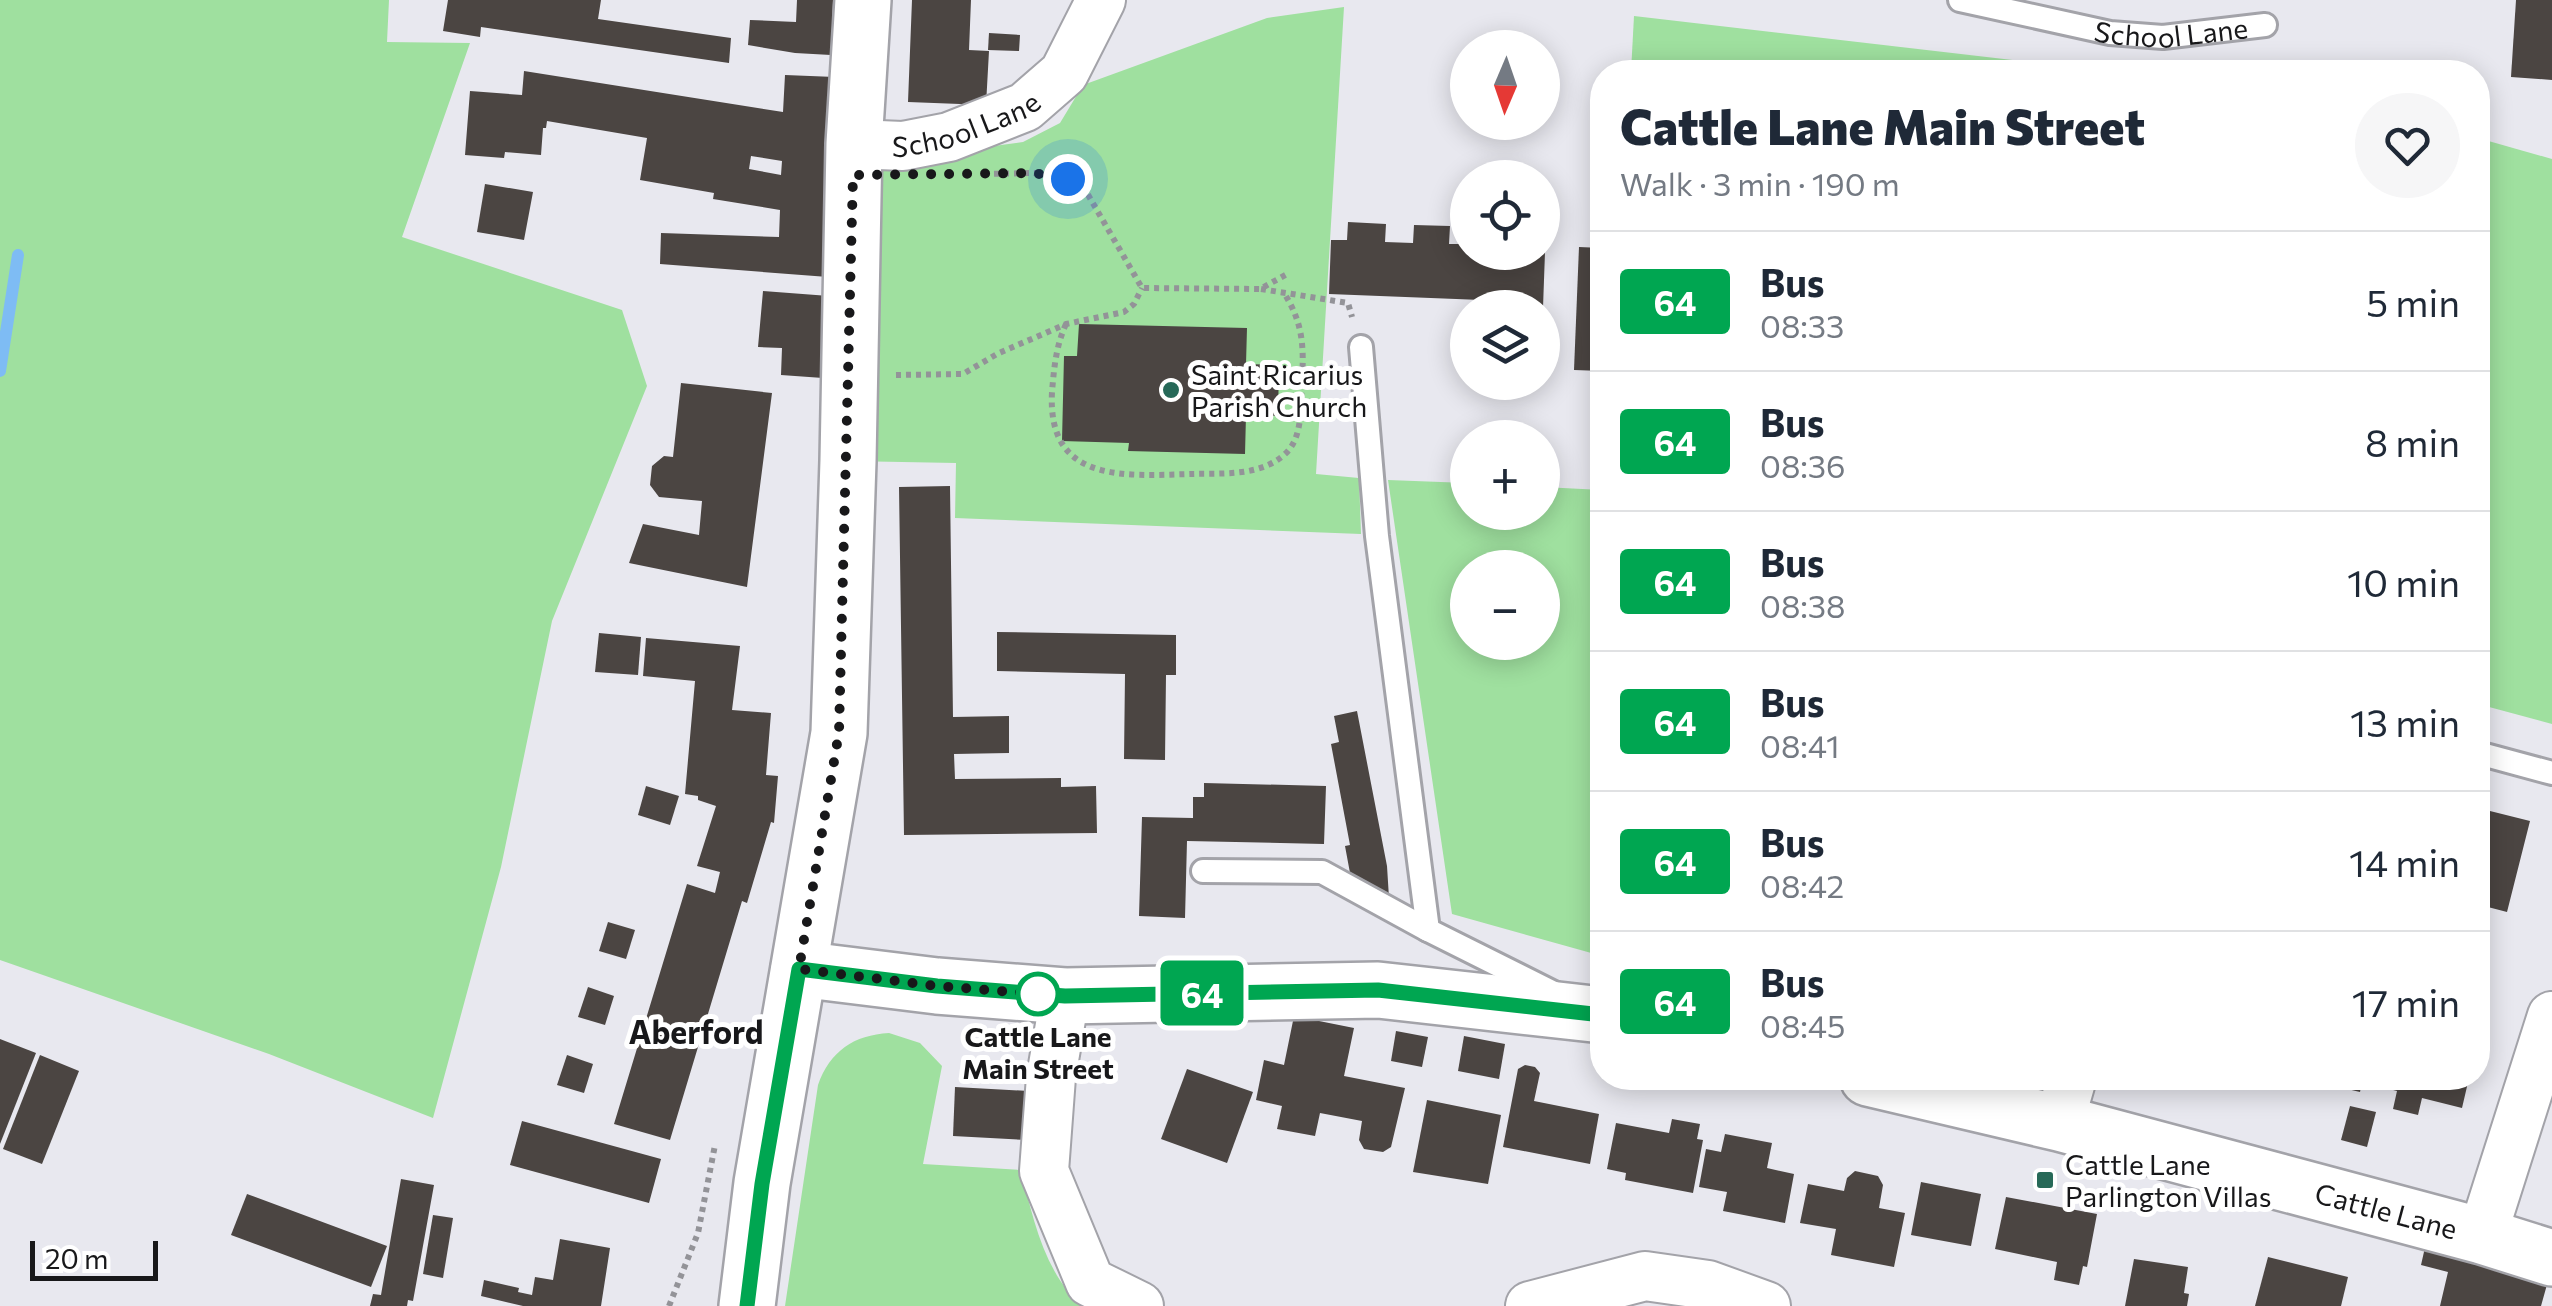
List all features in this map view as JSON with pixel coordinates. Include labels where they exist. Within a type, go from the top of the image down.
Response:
[{"type":"street","points":[[747,1306],[762,1184],[839,732],[854,144],[863,0]]},
{"type":"street","name":"School Lane","points":[[854,144],[902,146],[949,137],[1025,106],[1064,74],[1101,0]]},
{"type":"street","points":[[799,969],[1065,996],[1378,990],[1590,1014]]},
{"type":"street","points":[[1065,996],[1050,1078],[1044,1171],[1090,1282],[1138,1306]]},
{"type":"street","points":[[2482,1236],[2552,1016]]},
{"type":"street","name":"Cattle Lane","points":[[1975,1090],[2065,1100],[2552,1258]]},
{"type":"street","points":[[1530,1306],[1646,1276],[1708,1285],[1766,1306]]},
{"type":"lane","name":"School Lane","points":[[1064,74],[1093,55],[1123,0]]},
{"type":"lane","name":"School Lane","points":[[1960,0],[2128,35],[2163,37],[2265,25]]},
{"type":"lane","points":[[1361,347],[1377,536],[1428,930]]},
{"type":"lane","points":[[2490,756],[2552,773]]},
{"type":"lane","points":[[1203,872],[1322,872],[1428,930],[1590,1010]]},
{"type":"path","points":[[966,174],[1034,173],[1068,179],[1088,193],[1138,286],[1260,289],[1348,302],[1361,347]]},
{"type":"path","points":[[1260,289],[1289,273]]},
{"type":"path","points":[[850,376],[963,374],[997,354],[1066,324],[1124,312],[1134,304],[1142,288]]},
{"type":"path","points":[[1066,324],[1058,340],[1052,402],[1055,434],[1071,456],[1099,472],[1129,476],[1260,470],[1287,452],[1298,432],[1304,338],[1298,315],[1284,293]]},
{"type":"green space","points":[[0,0],[389,0],[387,42],[470,43],[402,237],[622,310],[647,386],[552,621],[501,867],[433,1118],[269,1054],[0,960]]},
{"type":"green space","points":[[1344,7],[1316,474],[1359,478],[1361,534],[955,518],[956,463],[848,461],[854,144],[971,149],[1023,142],[1060,123],[1083,85],[1267,18]]},
{"type":"green space","points":[[1634,16],[2012,60],[1632,60]]},
{"type":"green space","points":[[2490,141],[2552,159],[2552,724],[2490,707]]},
{"type":"green space","points":[[1388,480],[1450,482],[1450,530],[1560,530],[1560,488],[1590,489],[1590,953],[1452,914]]},
{"type":"green space","points":[[889,1033],[920,1043],[942,1066],[923,1164],[1021,1170],[1035,1225],[1050,1262],[1083,1306],[785,1306],[818,1085],[829,1063],[845,1047],[865,1037]]},
{"type":"building","points":[[448,0],[601,0],[598,19],[731,38],[729,63],[481,27],[480,37],[443,31]]},
{"type":"building","points":[[797,0],[833,0],[831,55],[748,45],[750,20],[796,22]]},
{"type":"building","points":[[912,0],[971,0],[969,50],[989,51],[986,105],[908,102]]},
{"type":"building","points":[[2516,0],[2552,0],[2552,80],[2511,77]]},
{"type":"building","points":[[989,33],[1020,35],[1019,51],[988,50]]},
{"type":"building","points":[[524,71],[783,112],[785,75],[835,77],[828,277],[660,264],[661,233],[779,237],[780,210],[713,199],[714,193],[640,180],[647,138],[547,121],[541,155],[465,155],[470,91],[522,95]],"holes":[[[751,156],[782,161],[781,175],[749,169]]]},
{"type":"building","points":[[485,184],[533,192],[524,240],[477,232]]},
{"type":"building","points":[[1348,222],[1386,224],[1385,242],[1413,243],[1414,225],[1450,226],[1450,270],[1544,270],[1544,290],[1450,290],[1450,299],[1329,294],[1331,240],[1347,240]]},
{"type":"building","points":[[1579,247],[1590,247],[1590,371],[1574,370]]},
{"type":"building","points":[[763,291],[829,296],[823,378],[781,375],[782,348],[758,347]]},
{"type":"building","name":"Saint Ricarius Parish Church","points":[[1079,324],[1247,328],[1246,364],[1279,365],[1278,416],[1246,415],[1245,454],[1128,451],[1129,443],[1062,441],[1064,356],[1077,356]]},
{"type":"building","points":[[681,383],[772,393],[747,587],[629,563],[643,524],[699,535],[702,501],[659,497],[650,485],[652,466],[664,456],[673,457]]},
{"type":"building","points":[[950,486],[953,717],[1009,716],[1009,753],[954,754],[955,779],[1061,778],[1061,787],[1096,786],[1097,833],[904,835],[899,487]]},
{"type":"building","points":[[997,632],[1176,635],[1176,675],[1166,675],[1165,760],[1124,759],[1125,674],[997,671]]},
{"type":"building","points":[[599,633],[641,637],[638,675],[595,672]]},
{"type":"building","points":[[646,638],[740,646],[732,710],[771,713],[766,775],[778,776],[774,823],[771,822],[747,903],[742,901],[670,1140],[614,1124],[687,884],[715,893],[720,872],[697,866],[716,806],[685,794],[695,681],[643,676]]},
{"type":"building","points":[[1357,711],[1387,866],[1389,898],[1350,873],[1345,846],[1350,845],[1331,744],[1339,742],[1334,716]]},
{"type":"building","points":[[1204,783],[1326,786],[1324,844],[1187,841],[1185,918],[1139,916],[1142,817],[1193,818],[1193,797],[1204,797]]},
{"type":"building","points":[[646,786],[679,796],[670,825],[638,815]]},
{"type":"building","points":[[2490,811],[2530,821],[2507,912],[2490,908]]},
{"type":"building","points":[[608,922],[635,930],[626,959],[599,951]]},
{"type":"building","points":[[588,987],[614,996],[605,1025],[578,1017]]},
{"type":"building","points":[[1294,1016],[1354,1028],[1344,1076],[1405,1088],[1391,1147],[1383,1152],[1364,1149],[1359,1140],[1362,1121],[1320,1113],[1315,1136],[1277,1129],[1282,1106],[1256,1100],[1264,1060],[1284,1065]]},
{"type":"building","points":[[1396,1031],[1428,1037],[1422,1067],[1391,1061]]},
{"type":"building","points":[[1464,1036],[1505,1044],[1499,1079],[1458,1071]]},
{"type":"building","points":[[0,1039],[36,1053],[0,1144]]},
{"type":"building","points":[[40,1055],[79,1071],[42,1164],[3,1149]]},
{"type":"building","points":[[567,1055],[593,1064],[584,1093],[557,1085]]},
{"type":"building","points":[[1525,1065],[1540,1073],[1534,1101],[1599,1114],[1590,1164],[1503,1147],[1518,1069]]},
{"type":"building","points":[[1187,1069],[1253,1092],[1227,1163],[1161,1139]]},
{"type":"building","points":[[955,1087],[1029,1091],[1027,1140],[953,1136]]},
{"type":"building","points":[[2393,1090],[2466,1090],[2462,1108],[2422,1098],[2418,1115],[2393,1109],[2397,1091]]},
{"type":"building","points":[[1427,1100],[1501,1115],[1488,1184],[1413,1172]]},
{"type":"building","points":[[2350,1106],[2376,1112],[2367,1147],[2341,1140]]},
{"type":"building","points":[[1672,1119],[1700,1124],[1697,1139],[1703,1140],[1693,1193],[1625,1180],[1626,1173],[1607,1169],[1616,1123],[1669,1133]]},
{"type":"building","points":[[522,1121],[661,1159],[649,1203],[510,1165]]},
{"type":"building","points":[[1725,1134],[1772,1143],[1767,1168],[1794,1174],[1785,1223],[1723,1211],[1727,1192],[1699,1187],[1706,1149],[1721,1152]]},
{"type":"building","points":[[1855,1171],[1878,1176],[1883,1185],[1879,1208],[1905,1213],[1894,1267],[1831,1255],[1836,1229],[1800,1223],[1808,1184],[1844,1191],[1847,1178]]},
{"type":"building","points":[[401,1179],[434,1185],[413,1301],[408,1300],[407,1306],[370,1306],[373,1294],[381,1295]]},
{"type":"building","points":[[1921,1182],[1981,1194],[1971,1246],[1911,1235]]},
{"type":"building","points":[[247,1194],[387,1246],[371,1287],[231,1235]]},
{"type":"building","points":[[2006,1197],[2097,1214],[2087,1267],[2083,1266],[2079,1285],[2054,1280],[2057,1262],[1995,1249]]},
{"type":"building","points":[[433,1215],[453,1218],[443,1278],[423,1274]]},
{"type":"building","points":[[560,1239],[610,1248],[601,1306],[523,1306],[481,1296],[484,1280],[532,1295],[535,1277],[553,1280]]},
{"type":"building","points":[[2426,1243],[2548,1281],[2541,1306],[2440,1306],[2448,1272],[2421,1265]]},
{"type":"building","points":[[2268,1257],[2348,1277],[2341,1306],[2255,1306]]},
{"type":"building","points":[[2134,1259],[2188,1267],[2184,1293],[2189,1294],[2187,1306],[2125,1306]]},
{"type":"waterway","points":[[0,371],[18,255]]},
{"type":"bus line","name":"64","points":[[747,1306],[762,1184],[799,969],[1065,996],[1378,990],[1590,1014]]},
{"type":"place","name":"Saint Ricarius Parish Church","points":[[1171,390]]},
{"type":"place","name":"Cattle Lane Main Street","points":[[1038,994]]},
{"type":"place","name":"Cattle Lane Parlington Villas","points":[[2045,1180]]},
{"type":"district","name":"Aberford","points":[[696,1031]]},
{"type":"route","points":[[1038,994],[799,969],[839,732],[853,175],[1034,173],[1068,179]]}]
